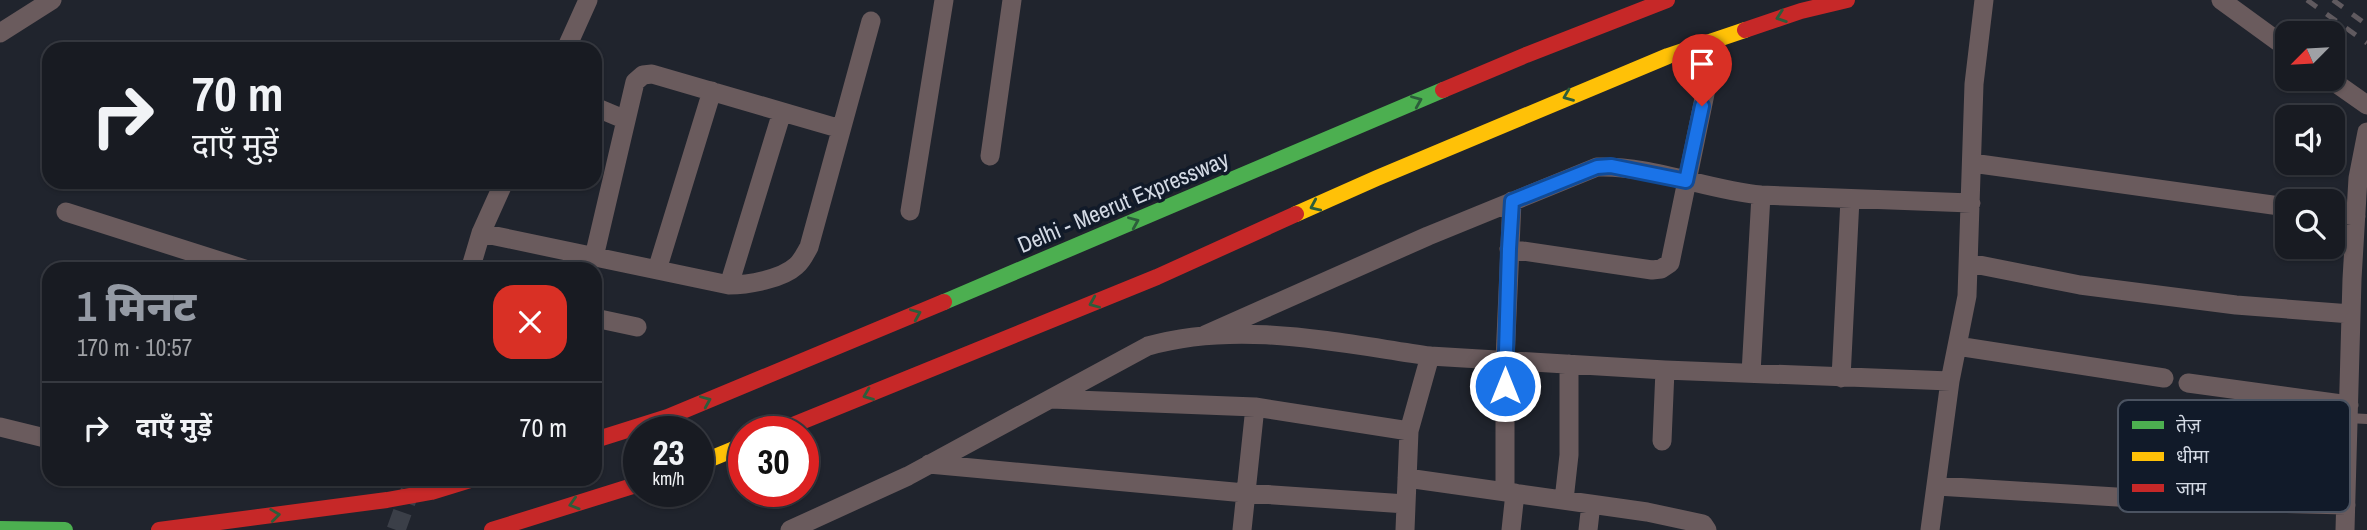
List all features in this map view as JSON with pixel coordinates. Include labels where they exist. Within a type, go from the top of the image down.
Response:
[{"type":"highway","name":"Delhi - Meerut Expressway","points":[[602,438],[668,417],[1537,50],[1667,0]]},
{"type":"highway","points":[[816,416],[1157,277],[1377,178],[1668,56],[1801,11],[1847,0]]},
{"type":"highway","points":[[159,530],[387,500],[450,486]]},
{"type":"highway","points":[[492,530],[623,489]]},
{"type":"highway","points":[[0,529],[65,530]]},
{"type":"street","points":[[0,33],[52,0]]},
{"type":"street","points":[[569,42],[588,0]]},
{"type":"street","points":[[910,211],[944,0]]},
{"type":"street","points":[[990,156],[1012,0]]},
{"type":"street","points":[[1930,530],[1950,381],[1967,296],[1974,84],[1984,0]]},
{"type":"street","points":[[2221,0],[2275,39]]},
{"type":"street","points":[[481,233],[729,285],[745,285],[793,269],[809,247],[870,21]]},
{"type":"street","points":[[1509,249],[1652,270],[1661,269],[1671,263],[1713,55]]},
{"type":"street","points":[[594,257],[635,82],[643,75],[652,74],[841,129]]},
{"type":"street","points":[[2345,90],[2367,105]]},
{"type":"street","points":[[657,270],[712,91]]},
{"type":"street","points":[[602,110],[626,120]]},
{"type":"street","points":[[729,285],[782,111]]},
{"type":"street","points":[[2350,465],[2355,414],[2351,314],[2356,216],[2358,178],[2367,132]]},
{"type":"street","points":[[1972,163],[2275,205]]},
{"type":"street","points":[[1205,335],[1512,201],[1597,167],[1611,166],[1761,195],[1970,203]]},
{"type":"street","points":[[472,262],[481,233],[501,189]]},
{"type":"street","points":[[1751,373],[1761,195]]},
{"type":"street","points":[[1841,378],[1850,199]]},
{"type":"street","points":[[1511,530],[1505,360],[1512,201]]},
{"type":"street","points":[[66,212],[223,262]]},
{"type":"street","points":[[2345,215],[2356,216]]},
{"type":"street","points":[[1969,263],[2080,285],[2236,305],[2351,314]]},
{"type":"street","points":[[602,320],[636,327]]},
{"type":"street","points":[[795,529],[929,464],[1148,346],[1171,339],[1205,335],[1282,335],[1430,356],[1665,370],[1950,381]]},
{"type":"street","points":[[1957,346],[2164,378]]},
{"type":"street","points":[[1405,530],[1409,430],[1430,356]]},
{"type":"street","points":[[1564,500],[1569,454],[1569,364]]},
{"type":"street","points":[[1662,441],[1665,370]]},
{"type":"street","points":[[2188,383],[2280,400]]},
{"type":"street","points":[[1049,399],[1255,407],[1409,430]]},
{"type":"street","points":[[1242,530],[1255,407]]},
{"type":"street","points":[[0,427],[42,437]]},
{"type":"street","points":[[929,464],[1245,493],[1406,504]]},
{"type":"street","points":[[1407,478],[1647,512],[1703,524],[1707,530]]},
{"type":"street","points":[[1937,486],[2118,497]]},
{"type":"street","points":[[1588,530],[1591,504]]},
{"type":"street","points":[[2345,530],[2346,512]]},
{"type":"tunnel","points":[[396,530],[410,491]]},
{"type":"railway","points":[[2307,0],[2367,43]]},
{"type":"railway","points":[[2333,0],[2367,25]]},
{"type":"traffic: fast","points":[[944,302],[1443,90]]},
{"type":"traffic: fast","points":[[0,529],[65,530]]},
{"type":"traffic: slow","points":[[1296,214],[1668,56],[1745,30]]},
{"type":"traffic: slow","points":[[714,457],[728,452]]},
{"type":"traffic: jam","points":[[1443,90],[1667,0]]},
{"type":"traffic: jam","points":[[1745,30],[1801,11],[1847,0]]},
{"type":"traffic: jam","points":[[815,416],[1157,277],[1296,214]]},
{"type":"traffic: jam","points":[[602,438],[668,417],[944,302]]},
{"type":"traffic: jam","points":[[159,530],[387,500],[450,486]]},
{"type":"traffic: jam","points":[[492,530],[623,489]]},
{"type":"route","points":[[1505,386],[1512,201],[1597,167],[1611,166],[1686,181],[1702,106]]}]
